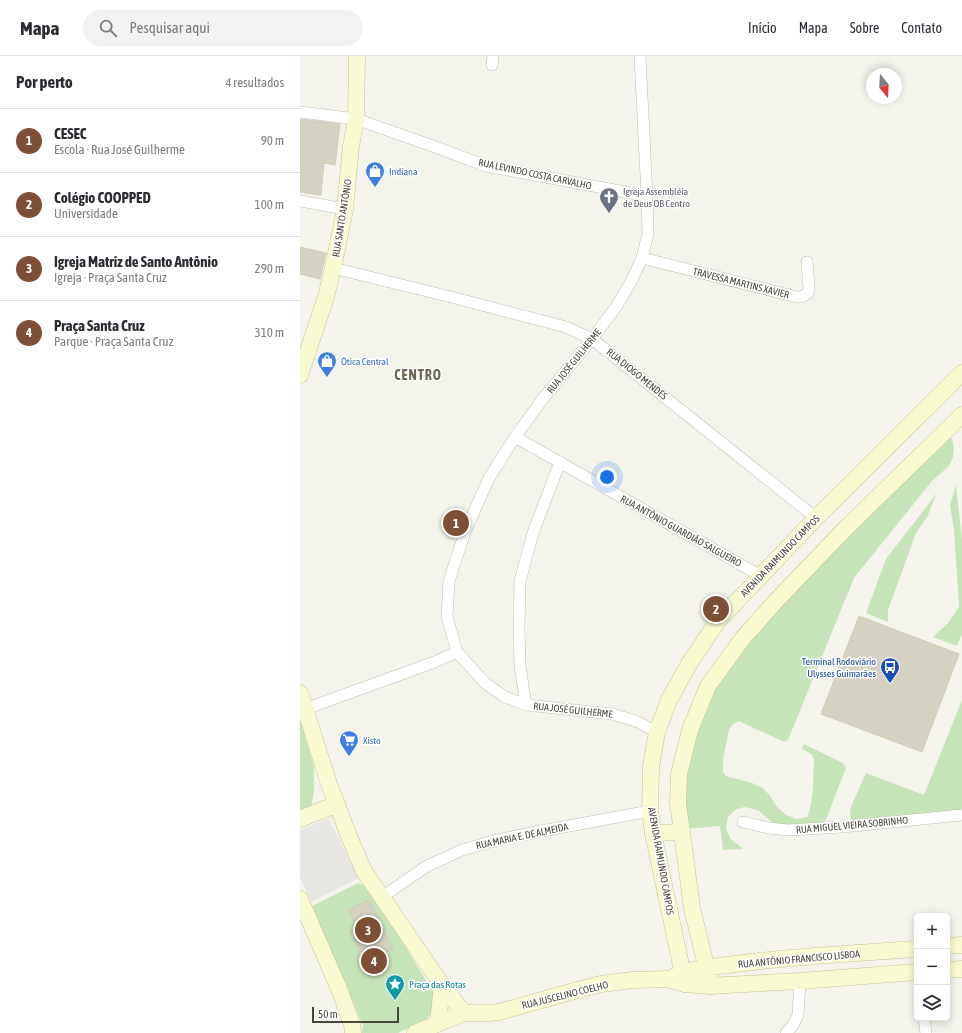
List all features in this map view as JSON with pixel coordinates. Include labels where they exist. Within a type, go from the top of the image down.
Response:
[{"type":"main road","name":"RUA SANTO ANTÔNIO","points":[[301,369],[326,297],[345,210],[356,119],[357,56]]},
{"type":"main road","name":"AVENIDA RAIMUNDO CAMPOS","points":[[684,978],[653,832],[650,811],[652,767],[657,732],[669,700],[689,664],[718,621],[816,518],[962,375]]},
{"type":"main road","points":[[711,986],[692,908],[678,803],[679,774],[690,730],[708,686],[743,638],[775,602],[847,527],[962,415]]},
{"type":"main road","points":[[300,693],[337,804],[364,871],[442,984],[464,1013]]},
{"type":"main road","points":[[300,820],[337,804]]},
{"type":"main road","points":[[653,832],[682,832]]},
{"type":"main road","points":[[300,899],[340,991],[355,1030]]},
{"type":"main road","points":[[950,946],[962,946]]},
{"type":"main road","name":"RUA ANTÔNIO FRANCISCO LISBOA","points":[[684,978],[707,968],[768,960],[914,949]]},
{"type":"main road","points":[[950,970],[962,969]]},
{"type":"main road","name":"RUA ANTÔNIO FRANCISCO LISBOA","points":[[684,978],[711,986],[914,972]]},
{"type":"main road","name":"RUA JUSCELINO COELHO","points":[[415,1033],[464,1013],[500,1012],[601,984],[632,980],[684,978]]},
{"type":"main road","points":[[438,1023],[442,984]]},
{"type":"street","name":"RUA JOSÉ GUILHERME","points":[[640,56],[648,196],[648,234],[642,258],[631,282],[616,307],[515,436],[489,478],[465,532],[449,580],[447,616],[457,652],[485,683],[505,697],[526,705],[612,714],[636,721],[657,732]]},
{"type":"street","name":"RUA LEVINDO COSTA CARVALHO","points":[[300,112],[356,119],[486,166],[648,196]]},
{"type":"street","points":[[300,202],[345,210]]},
{"type":"street","name":"TRAVESSA MARTINS XAVIER","points":[[642,258],[801,297],[808,293],[809,288],[807,262]]},
{"type":"street","name":"RUA DIOGO MENDES","points":[[333,268],[566,327],[592,339],[816,518]]},
{"type":"street","name":"RUA ANTÔNIO GUARDIÃO SALGUEIRO","points":[[515,436],[761,576]]},
{"type":"street","points":[[526,705],[520,658],[520,581],[533,533],[560,462]]},
{"type":"street","points":[[305,709],[432,663],[457,652]]},
{"type":"street","name":"RUA MARIA E. DE ALMEIDA","points":[[382,897],[427,866],[462,850],[523,834],[650,811]]},
{"type":"street","name":"RUA MIGUEL VIEIRA SOBRINHO","points":[[743,822],[769,828],[788,830],[842,827],[962,815]]},
{"type":"street","points":[[791,1030],[798,1015],[800,981]]},
{"type":"street","points":[[924,1021],[926,1033]]},
{"type":"green space","points":[[948,437],[952,439],[954,447],[953,457],[949,466],[932,481],[854,578],[788,740],[784,742],[739,721],[732,725],[729,730],[723,759],[723,772],[726,776],[752,783],[763,788],[777,807],[786,815],[796,819],[807,817],[812,797],[814,759],[811,754],[802,749],[804,744],[843,763],[846,768],[825,822],[819,825],[777,827],[758,810],[744,807],[735,810],[728,817],[726,829],[731,839],[743,849],[723,850],[720,826],[684,829],[684,800],[688,763],[699,723],[723,673],[748,642],[820,566],[942,441]]},
{"type":"green space","points":[[956,485],[962,539],[962,634],[957,646],[933,637],[949,622],[959,607],[954,530],[950,505]]},
{"type":"green space","points":[[937,493],[927,517],[916,533],[888,610],[888,622],[866,613],[886,559]]},
{"type":"green space","points":[[962,700],[962,812],[857,822],[851,819],[851,807],[866,773],[924,795]]},
{"type":"green space","points":[[300,719],[314,767],[314,791],[311,809],[300,813]]},
{"type":"green space","points":[[358,883],[370,887],[433,992],[434,1003],[431,1013],[427,1019],[398,1033],[361,1033],[363,1026],[312,906]]},
{"type":"shaded area","points":[[328,818],[359,878],[311,902],[300,877],[300,830]]},
{"type":"building","points":[[300,119],[340,124],[335,165],[324,163],[321,195],[300,192]]},
{"type":"building","points":[[300,247],[326,253],[320,279],[300,274]]},
{"type":"building","name":"Terminal Rodoviário Ulysses Guimarães","points":[[859,616],[959,654],[922,752],[821,714]]},
{"type":"building","points":[[369,900],[393,949],[365,963],[350,932],[357,928],[348,910]]},
{"type":"place","name":"Indiana","points":[[375,188]]},
{"type":"place","name":"Igreja Assembléia de Deus OB Centro","points":[[609,214]]},
{"type":"place","name":"Ótica Central","points":[[327,378]]},
{"type":"place","name":"CESEC","points":[[456,523]]},
{"type":"place","name":"Colégio COOPPED","points":[[716,609]]},
{"type":"place","name":"Terminal Rodoviário Ulysses Guimarães","points":[[890,684]]},
{"type":"place","name":"Xisto","points":[[349,757]]},
{"type":"place","name":"Igreja Matriz de Santo Antônio","points":[[368,930]]},
{"type":"place","name":"Praça Santa Cruz","points":[[374,961]]},
{"type":"place","name":"Praça das Rotas","points":[[395,1001]]},
{"type":"district","name":"CENTRO","points":[[418,375]]}]
